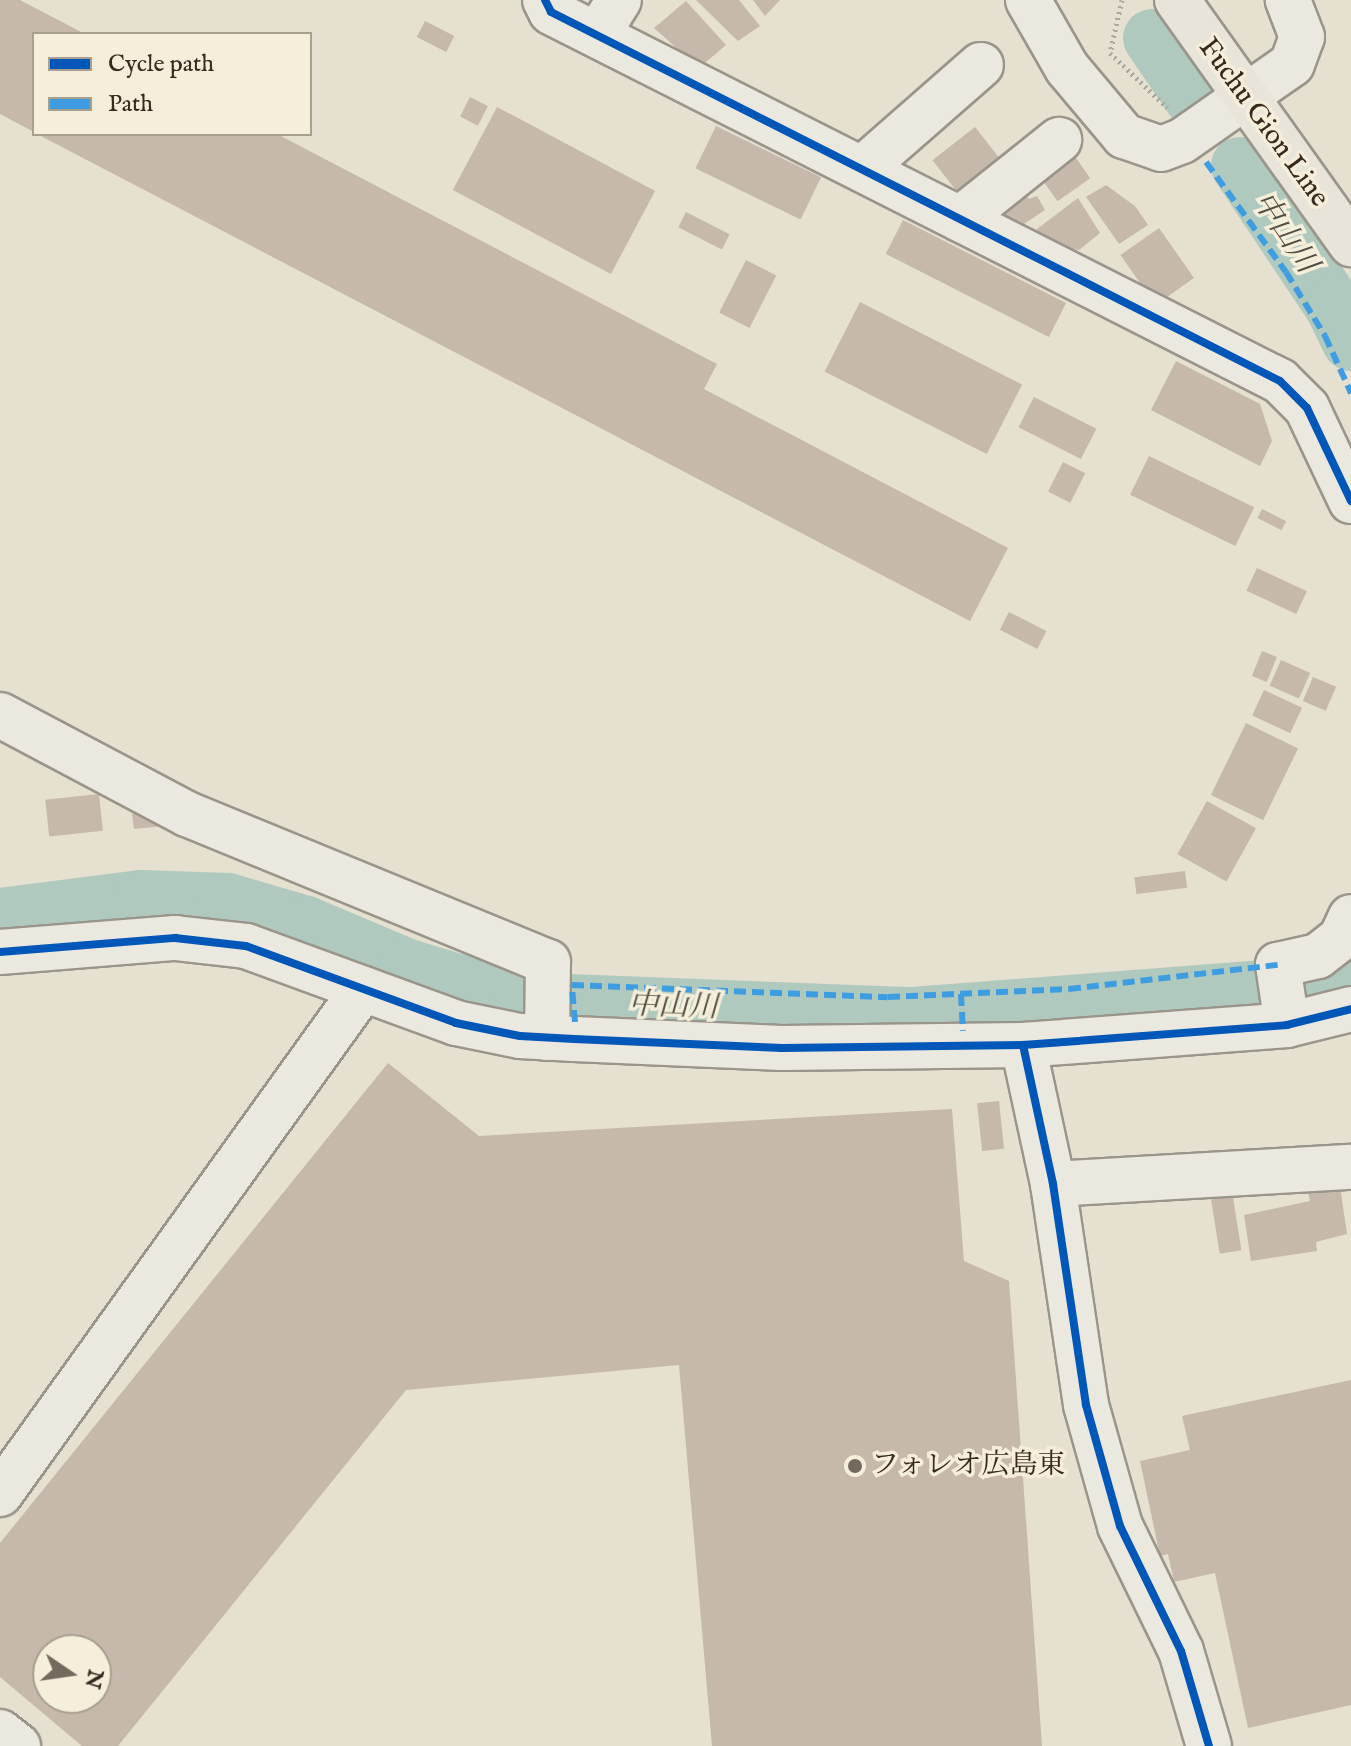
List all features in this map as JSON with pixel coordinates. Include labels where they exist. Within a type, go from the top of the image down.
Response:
[{"type":"main road","name":"Fuchu Gion Line","points":[[1177,0],[1244,99],[1351,244]]},
{"type":"street","points":[[545,0],[551,12],[608,18],[862,169],[1280,381],[1307,408],[1351,501]]},
{"type":"street","points":[[1028,0],[1067,68],[1124,136],[1141,145],[1161,149],[1182,141],[1281,75],[1299,51],[1302,37],[1299,22],[1288,0]]},
{"type":"street","points":[[862,169],[981,65]]},
{"type":"street","points":[[960,219],[1059,140]]},
{"type":"street","points":[[0,715],[187,814],[548,962],[547,1038]]},
{"type":"street","points":[[1284,1005],[1278,965],[1318,956],[1341,938],[1351,917]]},
{"type":"street","points":[[0,952],[175,938],[246,946],[456,1023],[547,1038],[782,1048],[1023,1045],[1284,1005],[1351,1009]]},
{"type":"street","points":[[0,1494],[363,989]]},
{"type":"street","points":[[1023,1045],[1053,1184],[1086,1405],[1120,1526],[1181,1651],[1209,1746]]},
{"type":"street","points":[[1053,1184],[1351,1167]]},
{"type":"street","points":[[0,1732],[18,1746]]},
{"type":"path","points":[[1122,0],[1110,53],[1176,116]]},
{"type":"building","points":[[0,0],[20,0],[81,32],[32,32],[32,131],[0,114]]},
{"type":"building","points":[[696,0],[739,0],[760,26],[738,41]]},
{"type":"building","points":[[753,0],[780,0],[765,16]]},
{"type":"building","points":[[686,1],[726,45],[699,68],[654,28]]},
{"type":"building","points":[[425,21],[454,36],[446,52],[417,37]]},
{"type":"building","points":[[470,97],[488,106],[478,126],[460,117]]},
{"type":"building","points":[[497,107],[655,191],[611,274],[453,190]]},
{"type":"building","points":[[716,126],[821,177],[801,220],[695,168]]},
{"type":"building","points":[[975,127],[1001,160],[958,193],[932,160]]},
{"type":"building","points":[[41,136],[281,136],[717,364],[704,389],[1008,548],[970,621]]},
{"type":"building","points":[[1069,148],[1090,178],[1057,201],[1036,171]]},
{"type":"building","points":[[1106,185],[1135,206],[1148,225],[1119,244],[1086,197]]},
{"type":"building","points":[[1024,193],[1029,199],[1037,196],[1045,210],[1012,232],[991,208]]},
{"type":"building","points":[[1078,198],[1100,233],[1079,250],[1046,247],[1033,232]]},
{"type":"building","points":[[686,212],[730,234],[722,249],[678,227]]},
{"type":"building","points":[[903,220],[1066,303],[1049,337],[886,254]]},
{"type":"building","points":[[1159,228],[1194,278],[1155,305],[1120,255]]},
{"type":"building","points":[[746,260],[776,275],[750,328],[719,313]]},
{"type":"building","points":[[860,302],[1022,385],[987,454],[825,371]]},
{"type":"building","points":[[1176,361],[1260,404],[1272,441],[1260,466],[1151,410]]},
{"type":"building","points":[[1034,397],[1096,429],[1081,459],[1019,427]]},
{"type":"building","points":[[1149,456],[1254,507],[1235,546],[1130,495]]},
{"type":"building","points":[[1063,462],[1085,473],[1070,503],[1048,491]]},
{"type":"building","points":[[1262,509],[1286,521],[1282,530],[1257,518]]},
{"type":"building","points":[[1257,568],[1307,591],[1296,614],[1246,591]]},
{"type":"building","points":[[1009,612],[1046,631],[1037,649],[1000,630]]},
{"type":"building","points":[[1262,651],[1277,657],[1267,682],[1252,676]]},
{"type":"building","points":[[1281,660],[1310,673],[1299,699],[1270,686]]},
{"type":"building","points":[[1313,677],[1336,687],[1326,711],[1303,701]]},
{"type":"building","points":[[1264,690],[1302,708],[1290,733],[1252,715]]},
{"type":"building","points":[[1246,723],[1298,748],[1263,820],[1211,795]]},
{"type":"building","points":[[99,794],[103,831],[49,836],[45,800]]},
{"type":"building","points":[[1207,801],[1256,828],[1226,882],[1177,854]]},
{"type":"building","points":[[157,811],[175,825],[134,829],[132,814]]},
{"type":"building","points":[[1185,871],[1187,888],[1136,894],[1134,877]]},
{"type":"building","name":"フォレオ広島東","points":[[388,1063],[479,1136],[952,1109],[964,1261],[1009,1281],[1042,1746],[712,1746],[679,1365],[406,1390],[118,1746],[82,1746],[44,1714],[112,1714],[112,1634],[32,1634],[32,1704],[0,1677],[0,1543]]},
{"type":"building","points":[[999,1101],[1004,1149],[982,1151],[977,1103]]},
{"type":"building","points":[[1340,1186],[1347,1234],[1316,1242],[1317,1251],[1251,1261],[1244,1215],[1310,1201],[1308,1191]]},
{"type":"building","points":[[1232,1191],[1241,1250],[1220,1254],[1210,1194]]},
{"type":"building","points":[[1351,1380],[1351,1705],[1248,1728],[1215,1573],[1174,1582],[1168,1554],[1160,1556],[1140,1461],[1190,1450],[1182,1416]]},
{"type":"waterway","name":"中山川","points":[[1152,38],[1196,102]]},
{"type":"waterway","name":"中山川","points":[[1240,166],[1334,307],[1351,342]]},
{"type":"waterway","name":"中山川","points":[[0,917],[141,899],[228,902],[306,925],[408,968],[517,1001],[913,1016],[1304,986],[1333,975],[1351,953]]},
{"type":"marked path","points":[[1206,162],[1286,272],[1325,336],[1351,393]]},
{"type":"marked path","points":[[575,1022],[572,985],[888,997],[1069,989],[1278,965]]},
{"type":"marked path","points":[[961,994],[963,1031]]},
{"type":"cycle path","points":[[545,0],[551,12],[1280,381],[1307,408],[1351,501]]},
{"type":"cycle path","points":[[0,952],[175,938],[246,946],[456,1023],[520,1036],[782,1048],[1023,1045],[1287,1025],[1351,1009]]},
{"type":"cycle path","points":[[1023,1045],[1053,1184],[1086,1405],[1120,1526],[1181,1651],[1209,1746]]},
{"type":"place","name":"フォレオ広島東","points":[[855,1466]]}]
